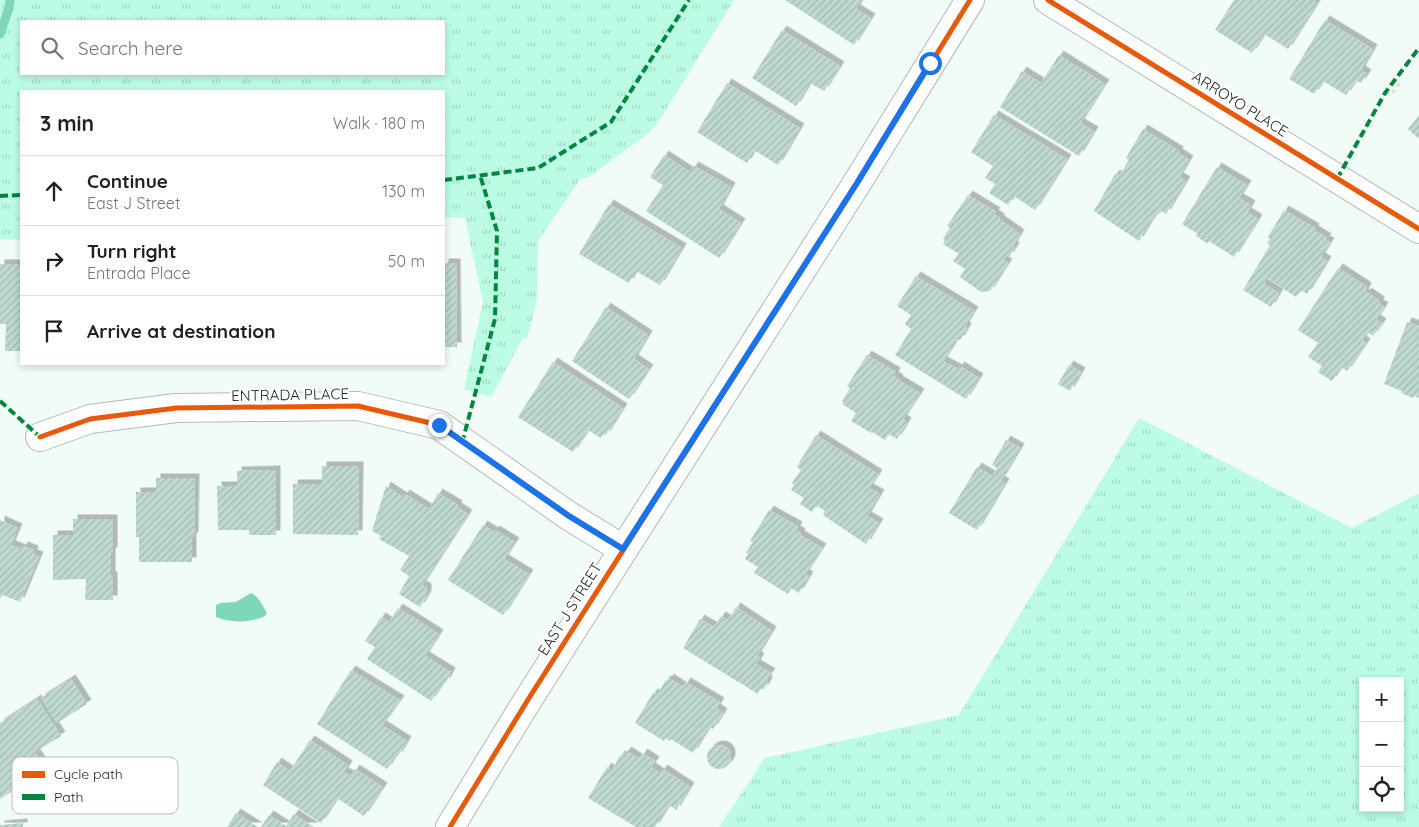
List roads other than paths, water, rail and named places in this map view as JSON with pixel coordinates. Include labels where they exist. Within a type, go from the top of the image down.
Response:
[{"type":"street","name":"EAST J STREET","points":[[450,827],[528,698],[857,183],[970,0]]},
{"type":"street","name":"ARROYO PLACE","points":[[1048,0],[1419,229]]},
{"type":"street","name":"ENTRADA PLACE","points":[[40,437],[90,418],[176,408],[358,406],[439,425],[569,516],[623,549]]},
{"type":"waterway","points":[[0,34],[10,0]]}]
